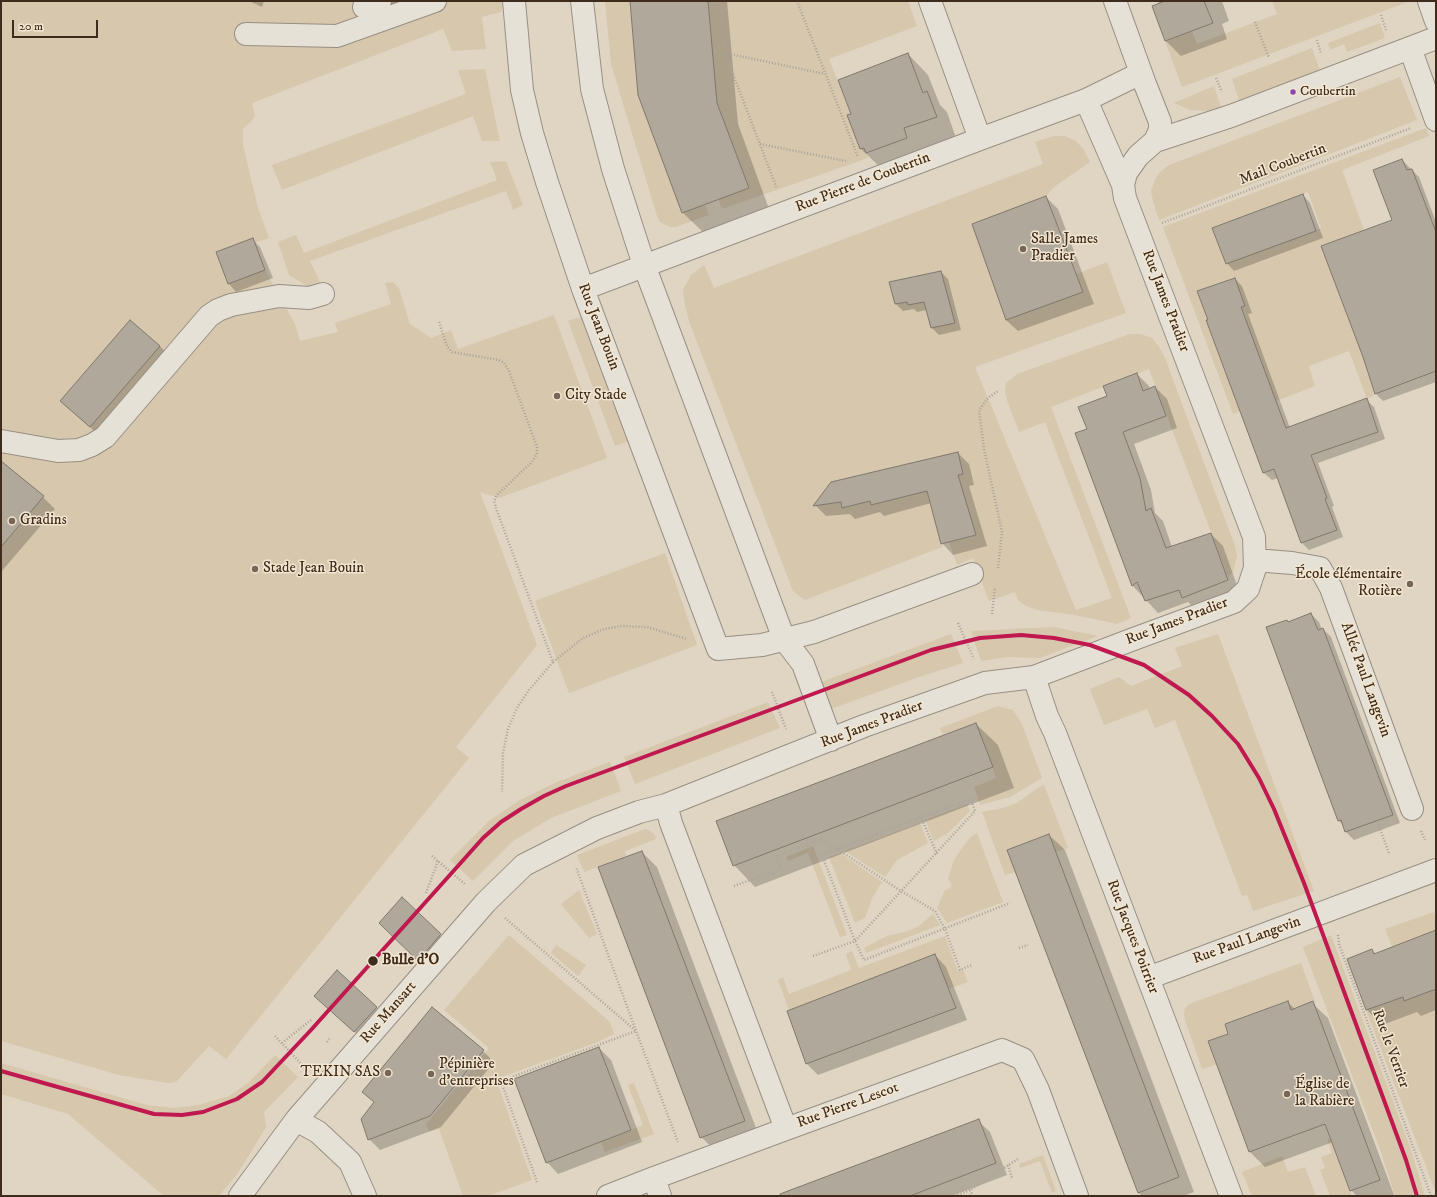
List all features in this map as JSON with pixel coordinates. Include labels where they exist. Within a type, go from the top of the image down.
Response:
[{"type":"street","points":[[246,34],[337,36],[435,1]]},
{"type":"street","name":"Rue Jean Bouin","points":[[514,1],[522,83],[527,113],[547,182],[583,289],[718,649]]},
{"type":"street","points":[[582,1],[592,89],[613,169],[644,265],[784,639],[803,664],[831,740]]},
{"type":"street","points":[[930,1],[980,139]]},
{"type":"street","points":[[1114,1],[1160,122],[1160,130],[1155,141]]},
{"type":"street","points":[[1429,1],[1436,21]]},
{"type":"street","points":[[1123,185],[1126,173],[1138,156],[1155,141],[1231,116],[1436,38]]},
{"type":"street","points":[[1410,48],[1436,119]]},
{"type":"street","name":"Rue Pierre de Coubertin","points":[[583,289],[786,212],[864,172],[980,139],[1086,100],[1141,73]]},
{"type":"street","name":"Rue James Pradier","points":[[666,805],[831,740],[985,683],[1034,678],[1234,602],[1248,589],[1256,560],[1254,537],[1125,198],[1123,185],[1086,100]]},
{"type":"street","points":[[1115,165],[1138,156]]},
{"type":"street","points":[[1,441],[58,451],[79,450],[92,446],[104,437],[209,316],[218,310],[231,305],[279,296],[309,298],[323,294]]},
{"type":"street","name":"Allée Paul Langevin","points":[[1256,560],[1292,563],[1320,568],[1331,588],[1412,809]]},
{"type":"street","points":[[718,649],[762,644],[814,632],[972,574]]},
{"type":"street","name":"Rue Jacques Poirrier","points":[[1034,678],[1047,716],[1058,740],[1230,1196]]},
{"type":"street","name":"Rue Mansart","points":[[240,1196],[296,1120],[486,902],[524,865],[597,828],[639,812],[666,805]]},
{"type":"street","name":"Rue Pierre Lescot","points":[[666,805],[671,823],[786,1129],[1002,1050],[1023,1059],[1038,1090],[1077,1196]]},
{"type":"street","name":"Rue Paul Langevin","points":[[1148,978],[1436,870]]},
{"type":"street","points":[[296,1120],[318,1132],[350,1162],[365,1196]]},
{"type":"street","points":[[608,1196],[657,1187],[688,1166],[786,1129]]},
{"type":"path","points":[[720,1],[725,53],[786,212]]},
{"type":"path","points":[[797,1],[864,172]]},
{"type":"path","points":[[1255,22],[1269,58]]},
{"type":"path","points":[[725,53],[826,74]]},
{"type":"path","name":"Mail Coubertin","points":[[1138,232],[1436,119]]},
{"type":"path","points":[[760,144],[864,172]]},
{"type":"path","points":[[439,322],[447,346],[452,352],[499,360],[504,363],[509,371],[537,447],[537,454],[533,461],[497,495],[494,501],[553,662]]},
{"type":"path","points":[[998,391],[988,398],[979,410],[984,450],[1002,532],[998,569]]},
{"type":"path","points":[[992,614],[996,584]]},
{"type":"path","points":[[958,623],[985,683]]},
{"type":"path","points":[[502,792],[503,753],[508,729],[517,708],[528,690],[553,662],[583,638],[604,629],[622,626],[647,628],[718,649]]},
{"type":"path","points":[[772,692],[795,754]]},
{"type":"path","points":[[813,956],[855,941],[937,854],[975,811],[971,799],[837,848],[822,855],[855,941],[864,960],[1010,903]]},
{"type":"path","points":[[920,817],[937,854]]},
{"type":"path","points":[[1377,821],[1389,853]]},
{"type":"path","points":[[734,886],[782,869],[777,856],[822,839],[901,891],[935,911],[945,929],[960,970],[972,965]]},
{"type":"path","points":[[432,856],[636,1031]]},
{"type":"path","points":[[426,893],[438,861]]},
{"type":"path","points":[[573,862],[688,1166]]},
{"type":"path","name":"Rue le Verrier","points":[[1334,909],[1339,944],[1431,1196]]},
{"type":"path","points":[[1019,948],[1028,945]]},
{"type":"path","points":[[282,1043],[311,1020]]},
{"type":"path","points":[[537,1182],[501,1081],[636,1031]]},
{"type":"path","points":[[275,1036],[323,1089]]},
{"type":"path","points":[[955,1196],[970,1190],[1018,1159]]},
{"type":"path","points":[[1008,1165],[1012,1178]]},
{"type":"path","points":[[970,1190],[973,1196]]},
{"type":"shaded area","name":"Stade Jean Bouin","points":[[1,1],[503,1],[501,12],[482,17],[486,49],[452,51],[443,29],[252,103],[255,117],[243,129],[243,145],[258,208],[269,238],[255,243],[265,270],[295,324],[300,341],[338,332],[335,323],[391,304],[385,283],[393,282],[399,288],[410,324],[431,338],[451,330],[458,349],[554,315],[607,458],[499,498],[480,492],[537,645],[456,747],[469,758],[226,1059],[209,1046],[176,1082],[168,1083],[119,1075],[1,1041]]},
{"type":"shaded area","points":[[605,1],[630,1],[639,99],[663,97],[682,213],[705,204],[709,215],[676,227],[670,227],[660,222],[657,216],[611,64]]},
{"type":"shaded area","points":[[708,1],[908,1],[917,26],[829,59],[851,114],[847,115],[860,149],[864,148],[868,158],[722,209],[718,199],[749,188],[716,100]]},
{"type":"shaded area","points":[[1272,1],[1404,1],[1405,3],[1182,87],[1165,41],[1192,31],[1197,44],[1277,14]]},
{"type":"shaded area","points":[[1380,23],[1385,38],[1347,52],[1344,44],[1330,50],[1328,43]]},
{"type":"shaded area","points":[[1312,48],[1320,70],[1239,100],[1232,79]]},
{"type":"shaded area","points":[[485,69],[500,141],[482,141],[473,116],[282,190],[272,165],[466,94],[458,70]]},
{"type":"shaded area","points":[[1400,77],[1417,120],[1159,220],[1151,191],[1160,172],[1169,165]]},
{"type":"shaded area","points":[[1214,86],[1221,107],[1209,111],[1190,110],[1174,103]]},
{"type":"shaded area","points":[[1426,128],[1429,136],[1342,170],[1364,230],[1324,245],[1335,283],[1376,394],[1367,399],[1349,351],[1309,366],[1315,386],[1276,401],[1241,307],[1245,305],[1235,278],[1197,291],[1208,320],[1206,320],[1240,411],[1233,414],[1163,227]],"holes":[[[1308,192],[1321,228],[1226,263],[1212,228]]]},
{"type":"shaded area","points":[[1054,136],[1065,136],[1076,141],[1084,150],[1090,162],[1054,187],[1046,196],[1076,274],[1107,262],[1126,313],[975,367],[1076,610],[1112,598],[1045,422],[1019,432],[1007,400],[1005,391],[1006,383],[1017,374],[1130,334],[1141,334],[1152,338],[1165,358],[1235,546],[1237,556],[1233,573],[1228,577],[1149,369],[1051,407],[1131,618],[1117,624],[1075,615],[1037,610],[1026,606],[1018,600],[1015,592],[989,601],[973,558],[957,565],[949,542],[976,535],[970,515],[959,518],[948,477],[963,473],[958,452],[836,481],[827,487],[825,490],[827,500],[831,504],[841,502],[842,507],[870,501],[872,505],[897,498],[926,487],[942,547],[805,600],[793,591],[690,324],[685,306],[683,290],[691,275],[704,265],[714,288],[1043,164],[1035,142]]},
{"type":"shaded area","points":[[506,161],[523,205],[513,210],[506,191],[310,261],[320,282],[309,287],[289,275],[278,242],[296,235],[304,253],[497,180],[490,162]]},
{"type":"shaded area","points":[[583,316],[630,441],[615,446],[568,321]]},
{"type":"shaded area","points":[[665,553],[697,645],[569,693],[535,601]]},
{"type":"shaded area","points":[[1053,627],[1098,636],[1040,658],[1008,657],[981,661],[971,631]]},
{"type":"shaded area","points":[[951,634],[963,663],[919,677],[831,709],[821,682]]},
{"type":"shaded area","points":[[1218,634],[1314,891],[1253,911],[1247,895],[1242,896],[1175,720],[1155,728],[1147,709],[1104,725],[1090,689],[1119,677],[1131,686],[1182,666],[1175,648]]},
{"type":"shaded area","points":[[768,702],[780,728],[635,784],[624,757]]},
{"type":"shaded area","points":[[998,706],[1013,710],[1022,724],[1042,778],[1010,797],[980,805],[974,787],[996,778],[976,723],[943,735],[940,728]]},
{"type":"shaded area","points":[[610,762],[621,791],[551,818],[513,841],[473,881],[450,860],[489,821],[520,800],[559,781]]},
{"type":"shaded area","points":[[1044,785],[1068,848],[1056,852],[1049,834],[1008,850],[1016,872],[1005,875],[982,812],[1003,808],[1017,803]]},
{"type":"shaded area","points":[[967,804],[970,811],[948,833],[934,841],[925,820]]},
{"type":"shaded area","points":[[920,823],[928,843],[897,860],[885,877],[845,851]]},
{"type":"shaded area","points":[[645,829],[655,835],[656,839],[625,851],[626,856],[584,872],[577,855]]},
{"type":"shaded area","points":[[977,833],[1003,902],[947,923],[937,908],[945,890],[950,888],[952,885],[948,879],[954,860],[964,845]]},
{"type":"shaded area","points":[[813,846],[847,935],[840,937],[808,853],[788,861],[786,857]]},
{"type":"shaded area","points":[[840,853],[882,882],[872,898],[865,918],[855,923],[829,857]]},
{"type":"shaded area","points":[[579,890],[597,934],[589,938],[561,904]]},
{"type":"shaded area","points":[[1434,912],[1436,918],[1436,930],[1392,947],[1385,929]]},
{"type":"shaded area","points":[[933,914],[940,925],[866,953],[864,948],[887,936],[908,931],[919,926]]},
{"type":"shaded area","points":[[509,935],[610,1022],[614,1034],[598,1042],[496,1079],[532,1180],[488,1196],[463,1196],[439,1129],[429,1132],[426,1124],[489,1048],[444,1010]]},
{"type":"shaded area","points":[[1331,935],[1410,1147],[1425,1196],[1395,1196],[1381,1152],[1303,947]]},
{"type":"shaded area","points":[[945,936],[958,972],[963,970],[968,982],[949,989],[789,1010],[778,980],[783,977],[789,994],[851,970],[846,954],[852,951],[859,968]]},
{"type":"shaded area","points":[[556,945],[586,965],[578,976],[551,953]]},
{"type":"shaded area","points":[[1301,963],[1315,1001],[1291,1010],[1287,1001],[1225,1024],[1228,1034],[1208,1041],[1217,1064],[1202,1069],[1185,1020],[1185,1008],[1189,1004]]},
{"type":"shaded area","points":[[1436,989],[1436,1193],[1366,1010],[1403,997],[1405,1001]]},
{"type":"shaded area","points":[[275,1055],[298,1077],[264,1112],[266,1127],[238,1173],[219,1196],[164,1196],[68,1114],[1,1094],[1,1063],[147,1105],[174,1108],[198,1105],[229,1096],[248,1083]]},
{"type":"shaded area","points":[[634,1083],[654,1134],[605,1152],[601,1142],[643,1125],[628,1085]]},
{"type":"shaded area","points":[[1331,1139],[1352,1196],[1330,1196],[1320,1170],[1325,1168],[1321,1157],[1332,1153],[1327,1140]]},
{"type":"shaded area","points":[[1043,1155],[1056,1191],[1052,1193],[1040,1161],[1020,1168],[1019,1164]]},
{"type":"shaded area","points":[[1282,1156],[1288,1172],[1305,1167],[1316,1196],[1252,1196],[1242,1172]]},
{"type":"building","points":[[630,1],[708,1],[717,103],[749,188],[682,213],[638,95]]},
{"type":"building","points":[[1165,1],[1204,1],[1213,23],[1165,41],[1152,6]]},
{"type":"building","points":[[908,53],[923,93],[927,91],[937,117],[904,128],[907,138],[866,153],[864,148],[860,149],[847,115],[851,114],[838,80]]},
{"type":"building","points":[[1402,159],[1407,170],[1412,169],[1436,232],[1436,371],[1375,394],[1363,357],[1321,246],[1392,220],[1373,170]]},
{"type":"building","points":[[1303,194],[1316,231],[1226,264],[1212,228]]},
{"type":"building","name":"Salle James Pradier","points":[[1046,196],[1083,292],[1006,320],[972,224]]},
{"type":"building","points":[[253,238],[265,270],[228,284],[216,252]]},
{"type":"building","points":[[941,271],[955,323],[931,328],[924,302],[908,305],[907,302],[895,304],[889,282]]},
{"type":"building","points":[[1235,278],[1245,306],[1241,307],[1286,428],[1367,398],[1378,432],[1311,455],[1337,530],[1301,543],[1274,469],[1263,473],[1206,320],[1208,320],[1197,291]]},
{"type":"building","points":[[130,320],[160,346],[90,427],[60,401]]},
{"type":"building","points":[[1137,373],[1143,391],[1155,386],[1166,416],[1123,432],[1140,478],[1146,511],[1151,508],[1166,548],[1211,533],[1228,580],[1182,598],[1179,590],[1145,601],[1137,582],[1132,586],[1075,433],[1087,429],[1078,407],[1107,396],[1103,386]]},
{"type":"building","points":[[958,452],[963,474],[958,475],[976,535],[941,544],[927,491],[871,505],[870,501],[842,508],[841,502],[813,506],[831,482]]},
{"type":"building","name":"Gradins","points":[[1,461],[44,496],[1,547]]},
{"type":"building","points":[[1311,613],[1318,630],[1323,628],[1393,815],[1345,832],[1341,820],[1338,821],[1266,627],[1287,620],[1288,622]]},
{"type":"building","points":[[976,723],[993,767],[733,866],[716,821]]},
{"type":"building","points":[[1049,834],[1179,1177],[1138,1193],[1007,850]]},
{"type":"building","points":[[642,851],[745,1121],[700,1138],[598,867]]},
{"type":"building","points":[[402,897],[441,934],[418,961],[379,923]]},
{"type":"building","points":[[1436,930],[1436,989],[1404,1001],[1403,997],[1366,1010],[1347,959],[1372,949],[1374,954]]},
{"type":"building","points":[[935,954],[956,1008],[806,1064],[787,1011]]},
{"type":"building","points":[[337,970],[377,1007],[354,1032],[314,996]]},
{"type":"building","name":"Église de la Rabière","points":[[1288,1001],[1291,1010],[1313,1001],[1380,1180],[1350,1191],[1325,1124],[1249,1152],[1208,1041],[1228,1034],[1225,1024]]},
{"type":"building","name":"Pépinière d'entreprises","points":[[432,1007],[484,1050],[430,1116],[368,1140],[361,1119],[374,1102],[362,1092]]},
{"type":"building","points":[[599,1047],[631,1130],[546,1163],[514,1079]]},
{"type":"building","points":[[979,1119],[996,1163],[910,1196],[781,1196],[780,1194]]},
{"type":"transit line","points":[[1,1071],[154,1114],[182,1115],[203,1112],[237,1099],[262,1082],[311,1030],[483,838],[501,822],[521,809],[566,786],[931,650],[980,638],[1021,635],[1054,638],[1090,645],[1144,665],[1189,695],[1212,716],[1238,744],[1259,778],[1274,809],[1304,883],[1406,1160],[1417,1196]]},
{"type":"place","name":"Coubertin","points":[[1293,92]]},
{"type":"place","name":"Salle James Pradier","points":[[1023,249]]},
{"type":"place","name":"City Stade","points":[[557,396]]},
{"type":"place","name":"Gradins","points":[[12,521]]},
{"type":"place","name":"Stade Jean Bouin","points":[[255,569]]},
{"type":"place","name":"École élémentaire Rotière","points":[[1410,584]]},
{"type":"place","name":"Bulle d'O","points":[[373,961]]},
{"type":"place","name":"TEKIN SAS","points":[[388,1073]]},
{"type":"place","name":"Pépinière d'entreprises","points":[[431,1074]]},
{"type":"place","name":"Église de la Rabière","points":[[1287,1094]]}]
